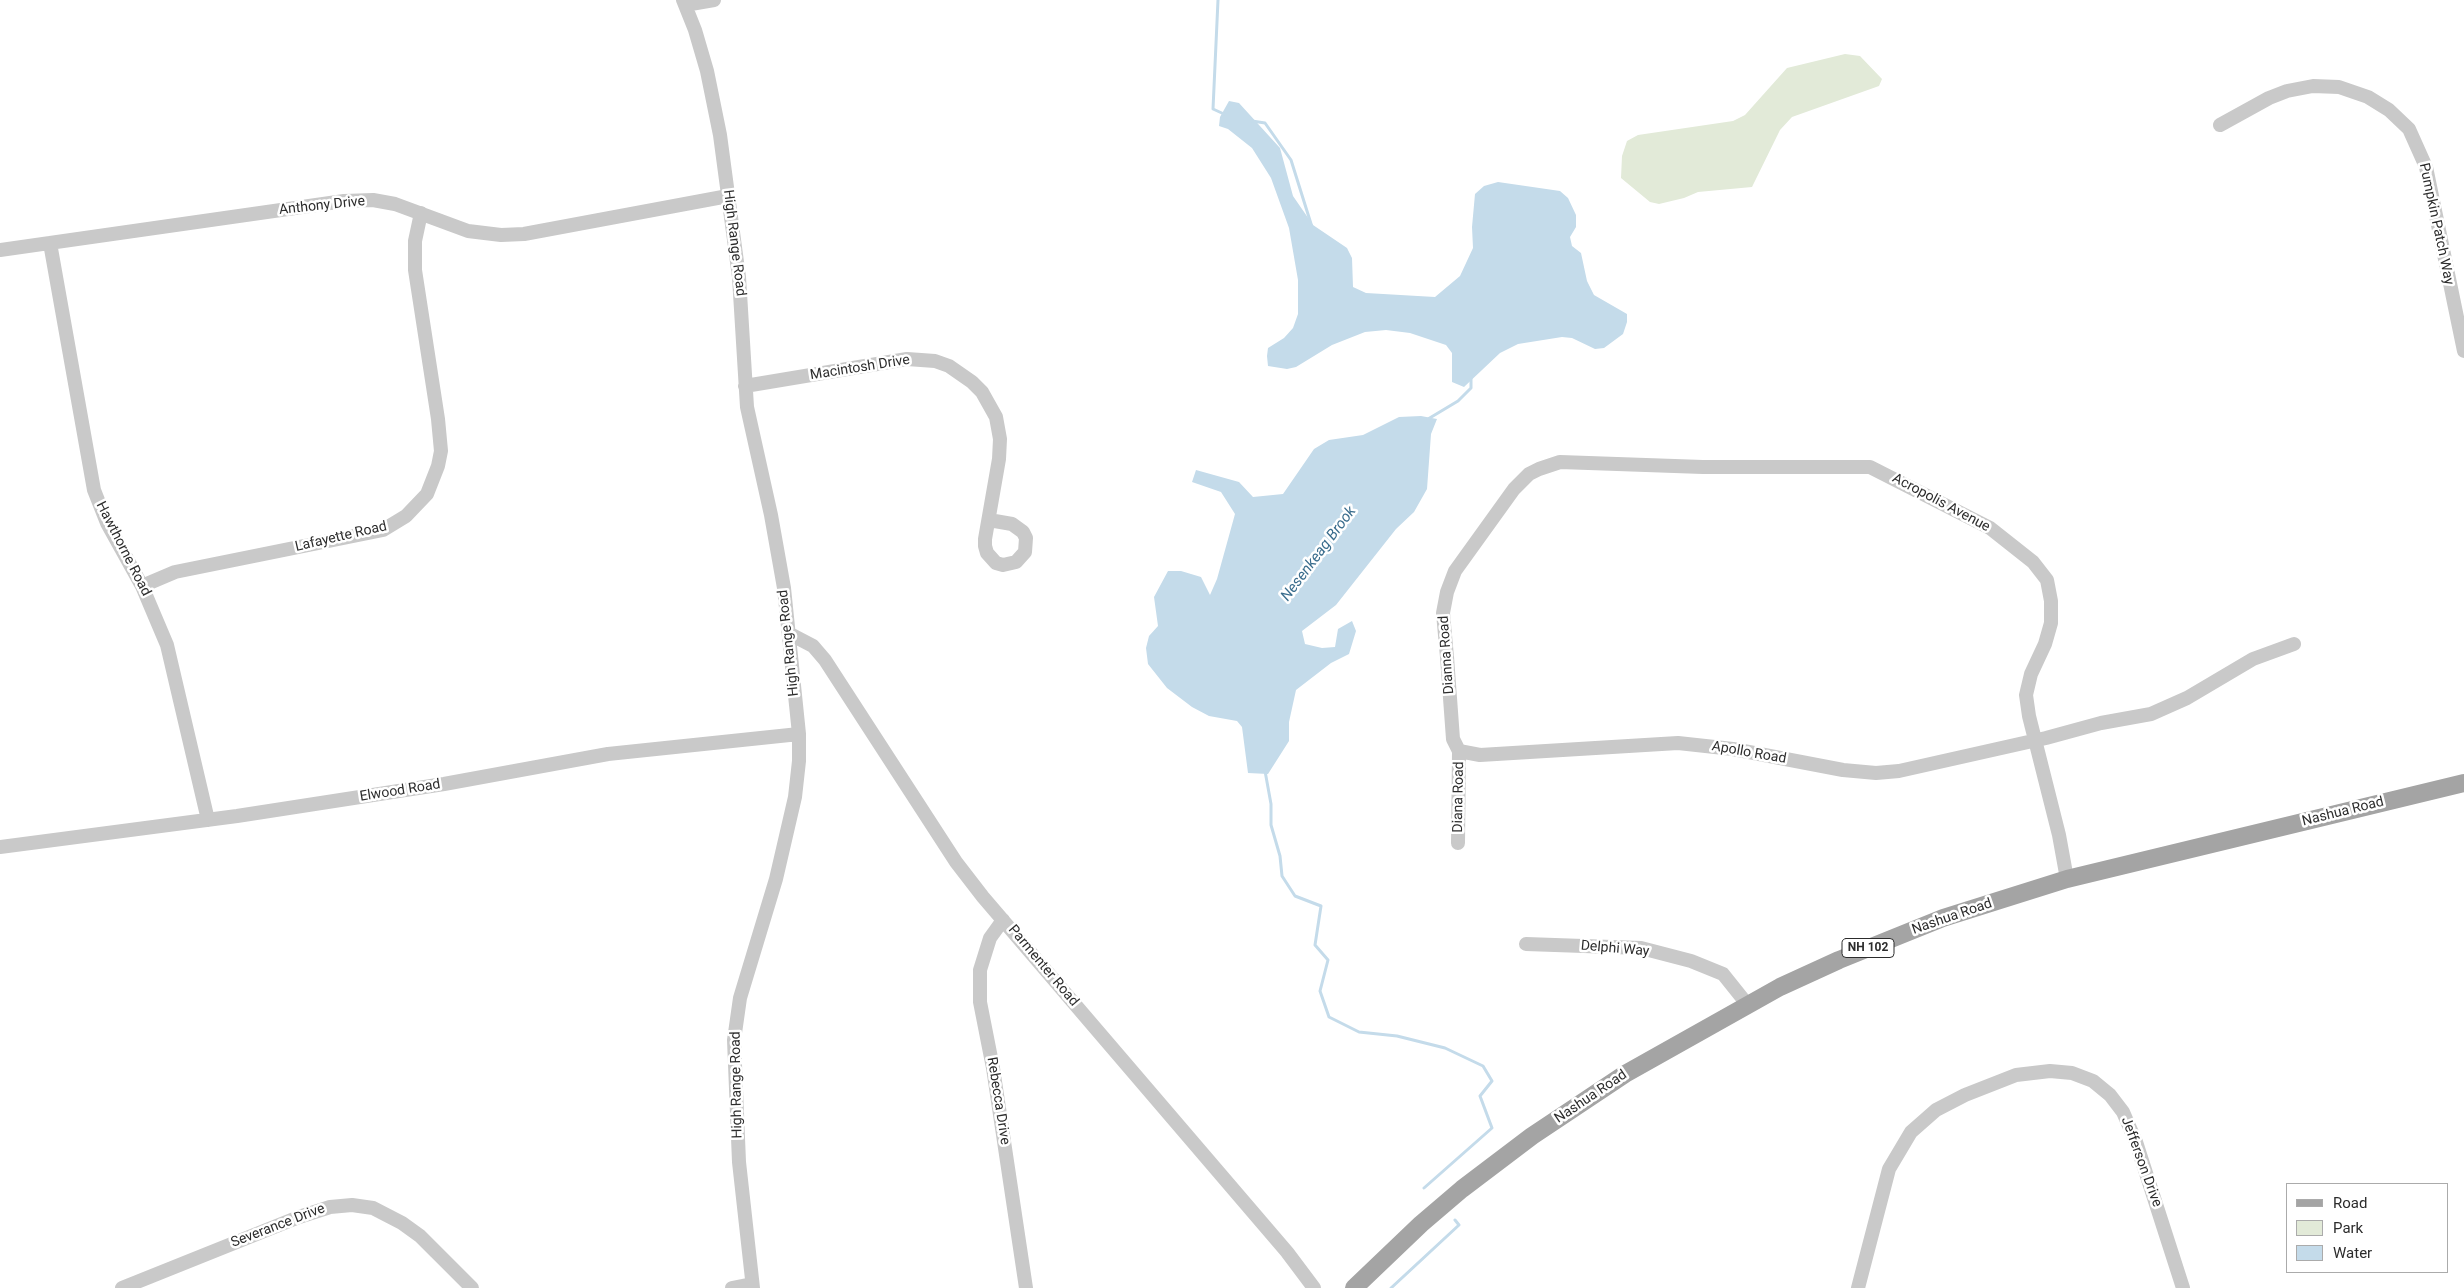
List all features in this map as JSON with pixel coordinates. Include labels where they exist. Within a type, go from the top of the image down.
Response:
[{"type":"main road","name":"Nashua Road","points":[[1354,1288],[1428,1218],[1532,1136],[1625,1074],[1747,1004],[1839,960],[1943,918],[2067,879],[2464,783]]},
{"type":"street","points":[[684,3],[714,0]]},
{"type":"street","name":"High Range Road","points":[[684,3],[695,30],[710,87],[728,196],[742,310],[745,386],[750,428],[780,562],[790,634],[799,734],[799,761],[793,807],[776,879],[740,998],[734,1040],[739,1162],[753,1286]]},
{"type":"street","name":"Pumpkin Patch Way","points":[[2220,125],[2269,98],[2287,91],[2313,86],[2339,87],[2368,96],[2389,110],[2409,129],[2426,167],[2459,306],[2464,351]]},
{"type":"street","name":"Anthony Drive","points":[[0,250],[344,201],[384,202],[421,213],[468,231],[501,235],[524,234],[728,196]]},
{"type":"street","name":"Lafayette Road","points":[[142,586],[175,572],[384,530],[406,516],[427,494],[438,466],[440,443],[415,270],[415,241],[421,213]]},
{"type":"street","name":"Hawthorne Road","points":[[50,243],[94,490],[106,523],[142,586],[160,625],[171,658],[208,820]]},
{"type":"street","name":"Macintosh Drive","points":[[745,386],[907,359],[928,360],[949,366],[972,382],[982,392],[990,404],[998,424],[1000,459],[989,520]]},
{"type":"street","name":"Acropolis Avenue","points":[[1539,469],[1560,462],[1740,468],[1859,466],[1881,471],[1980,522],[2033,562],[2044,575],[2050,590],[2052,613],[2048,634],[2031,674],[2026,695],[2035,740],[2059,834],[2067,879]]},
{"type":"street","name":"Dianna Road","points":[[1459,751],[1453,739],[1446,657],[1443,613],[1446,592],[1455,571],[1514,489],[1539,469]]},
{"type":"street","name":"Parmenter Road","points":[[790,634],[813,646],[819,652],[956,862],[983,897],[1287,1252],[1314,1288]]},
{"type":"street","name":"Apollo Road","points":[[1459,751],[1480,755],[1678,743],[1733,749],[1843,770],[1876,773],[1910,770],[2101,723],[2151,714],[2187,698],[2253,659],[2294,644]]},
{"type":"street","name":"Elwood Road","points":[[0,847],[208,820],[444,784],[608,754],[799,734]]},
{"type":"street","name":"Diana Road","points":[[1458,843],[1459,751]]},
{"type":"street","name":"Rebecca Drive","points":[[1003,920],[990,938],[980,970],[980,1002],[993,1068],[1026,1288]]},
{"type":"street","name":"Delphi Way","points":[[1526,944],[1641,948],[1666,954],[1691,961],[1723,974],[1747,1004]]},
{"type":"street","name":"Jefferson Drive","points":[[1858,1288],[1889,1169],[1911,1132],[1936,1110],[1965,1095],[2016,1074],[2050,1071],[2072,1073],[2093,1081],[2110,1095],[2123,1112],[2136,1142],[2183,1288]]},
{"type":"street","name":"Severance Drive","points":[[122,1288],[299,1217],[330,1207],[352,1204],[378,1210],[402,1223],[420,1236],[472,1288]]},
{"type":"street","points":[[732,1288],[753,1286]]},
{"type":"green space","points":[[1845,54],[1860,56],[1882,79],[1879,86],[1792,117],[1780,130],[1752,187],[1698,192],[1684,198],[1659,204],[1650,202],[1621,178],[1622,156],[1627,141],[1638,135],[1733,121],[1745,115],[1787,68]]},
{"type":"water","points":[[1229,101],[1239,103],[1280,148],[1293,196],[1313,225],[1347,248],[1352,258],[1353,287],[1366,293],[1435,297],[1460,276],[1473,248],[1472,227],[1475,194],[1484,186],[1498,182],[1560,191],[1568,198],[1576,215],[1576,227],[1570,237],[1572,246],[1581,253],[1587,281],[1594,295],[1627,314],[1627,322],[1623,334],[1604,348],[1595,349],[1572,338],[1562,337],[1518,344],[1500,353],[1464,387],[1452,382],[1452,353],[1446,345],[1410,333],[1386,330],[1365,332],[1332,345],[1296,367],[1287,369],[1268,366],[1268,348],[1284,338],[1293,328],[1298,314],[1298,280],[1289,228],[1271,178],[1252,148],[1228,129],[1219,126],[1220,117]]},
{"type":"water","points":[[1421,416],[1437,419],[1431,434],[1427,489],[1414,512],[1396,529],[1336,605],[1302,631],[1305,644],[1322,648],[1335,647],[1338,629],[1352,621],[1356,631],[1349,654],[1331,663],[1296,690],[1289,722],[1289,741],[1268,774],[1248,773],[1242,727],[1237,721],[1209,716],[1192,707],[1167,688],[1148,664],[1146,648],[1149,636],[1158,626],[1154,597],[1168,571],[1181,571],[1201,577],[1210,595],[1217,579],[1235,514],[1221,492],[1192,482],[1196,470],[1239,482],[1253,497],[1283,494],[1314,449],[1329,440],[1363,435],[1399,417]]},
{"type":"waterway","name":"Nesenkeag Brook","points":[[1218,0],[1213,109],[1224,114]]},
{"type":"waterway","name":"Nesenkeag Brook","points":[[1252,121],[1265,123],[1291,160],[1312,227]]},
{"type":"waterway","name":"Nesenkeag Brook","points":[[1428,419],[1458,401],[1471,388],[1471,377]]},
{"type":"waterway","name":"Nesenkeag Brook","points":[[1265,771],[1271,804],[1271,825],[1280,856],[1282,876],[1295,896],[1321,906],[1315,945],[1328,960],[1320,991],[1329,1017],[1359,1032],[1397,1036],[1445,1048],[1483,1066],[1492,1081],[1480,1096],[1492,1128],[1424,1188]]},
{"type":"waterway","name":"Nesenkeag Brook","points":[[1391,1288],[1459,1225],[1455,1220]]}]
